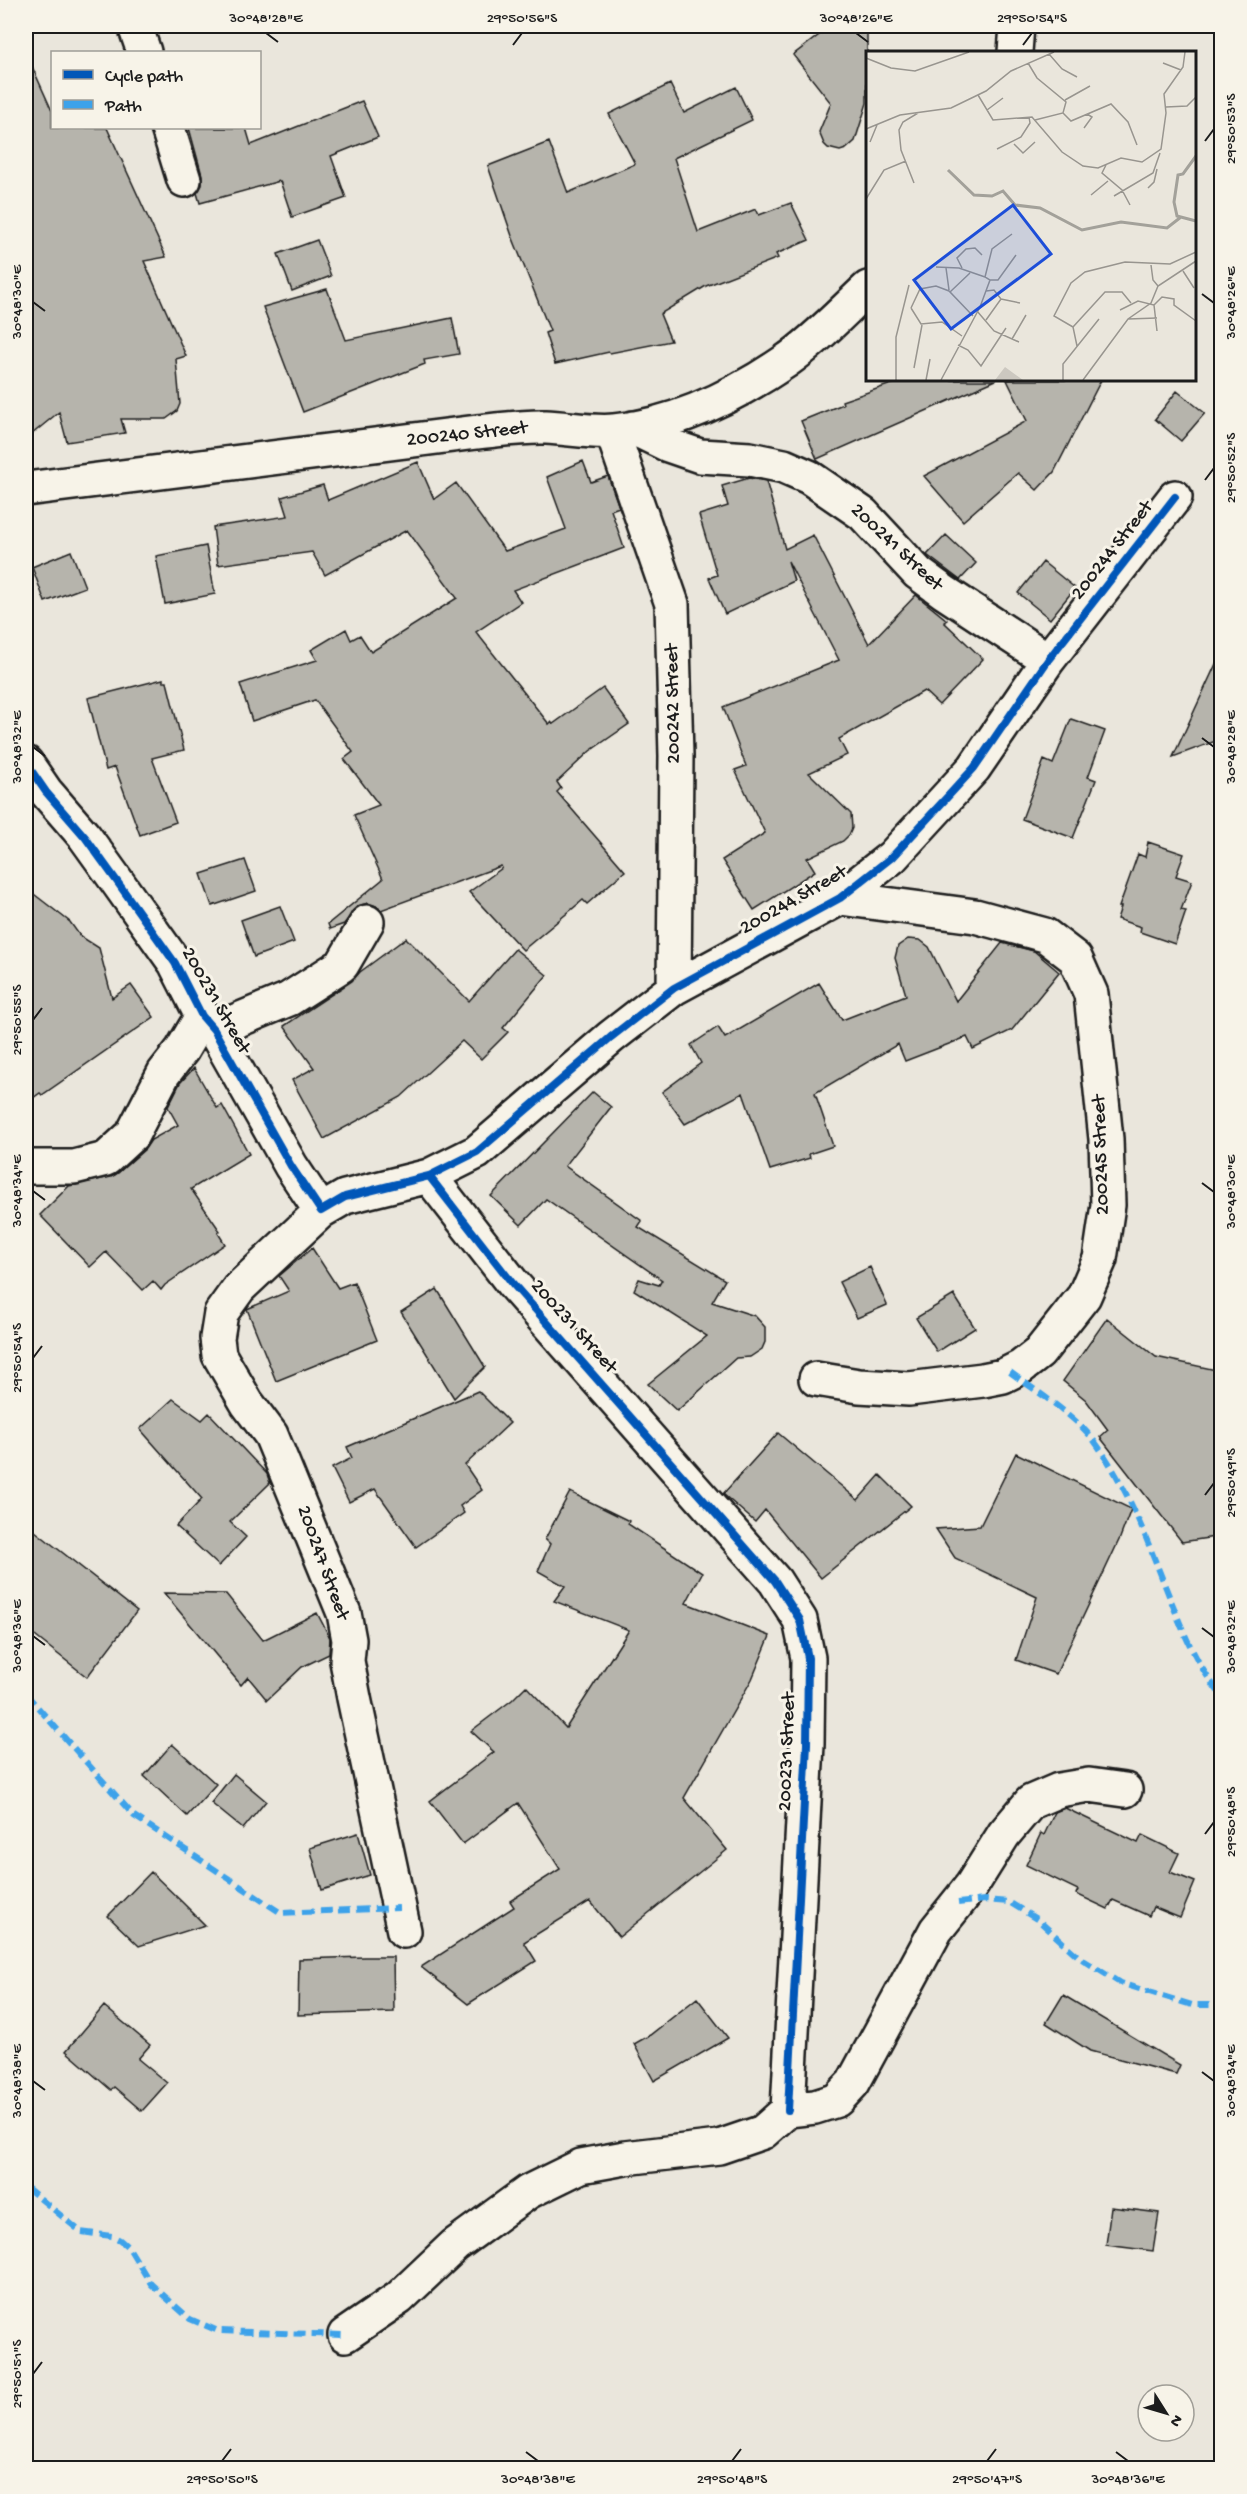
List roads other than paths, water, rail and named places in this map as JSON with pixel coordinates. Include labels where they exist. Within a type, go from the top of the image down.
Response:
[{"type":"street","points":[[135,26],[144,51]]},
{"type":"street","points":[[1016,51],[1017,26]]},
{"type":"street","points":[[168,129],[184,180]]},
{"type":"street","name":"200240 Street","points":[[26,489],[477,432],[542,427],[622,430],[683,416],[727,395],[786,361],[825,329],[866,289]]},
{"type":"street","name":"200241 Street","points":[[622,430],[700,456],[750,459],[784,466],[809,477],[863,514],[918,573],[1048,660]]},
{"type":"street","name":"200242 Street","points":[[622,430],[672,604],[676,756],[674,988]]},
{"type":"street","name":"200244 Street","points":[[429,1176],[477,1152],[611,1037],[674,988],[840,898],[892,857],[974,768],[1048,660],[1175,497]]},
{"type":"street","name":"200231 Street","points":[[26,763],[46,792],[85,837],[175,963],[286,1157],[321,1211]]},
{"type":"street","name":"200245 Street","points":[[816,1379],[859,1386],[909,1389],[983,1380],[1003,1376],[1021,1367],[1039,1353],[1084,1296],[1100,1259],[1108,1205],[1106,1139],[1091,994],[1075,958],[1045,934],[975,916],[840,898]]},
{"type":"street","points":[[26,1167],[74,1167],[106,1158],[132,1135],[164,1073],[208,1023],[289,999],[342,965],[367,922]]},
{"type":"street","points":[[321,1211],[345,1197],[429,1176]]},
{"type":"street","name":"200231 Street","points":[[429,1176],[513,1284],[775,1581],[800,1620],[807,1658],[807,1744],[788,2110]]},
{"type":"street","name":"200247 Street","points":[[321,1211],[239,1288],[221,1313],[217,1338],[219,1355],[248,1403],[271,1435],[344,1613],[349,1640],[347,1661],[352,1689],[404,1931]]},
{"type":"street","points":[[345,2335],[399,2298],[455,2245],[528,2192],[581,2166],[719,2147],[763,2132],[788,2110],[815,2107],[837,2100],[854,2083],[936,1930],[972,1885],[1004,1834],[1031,1802],[1059,1790],[1089,1785],[1125,1790]]}]
